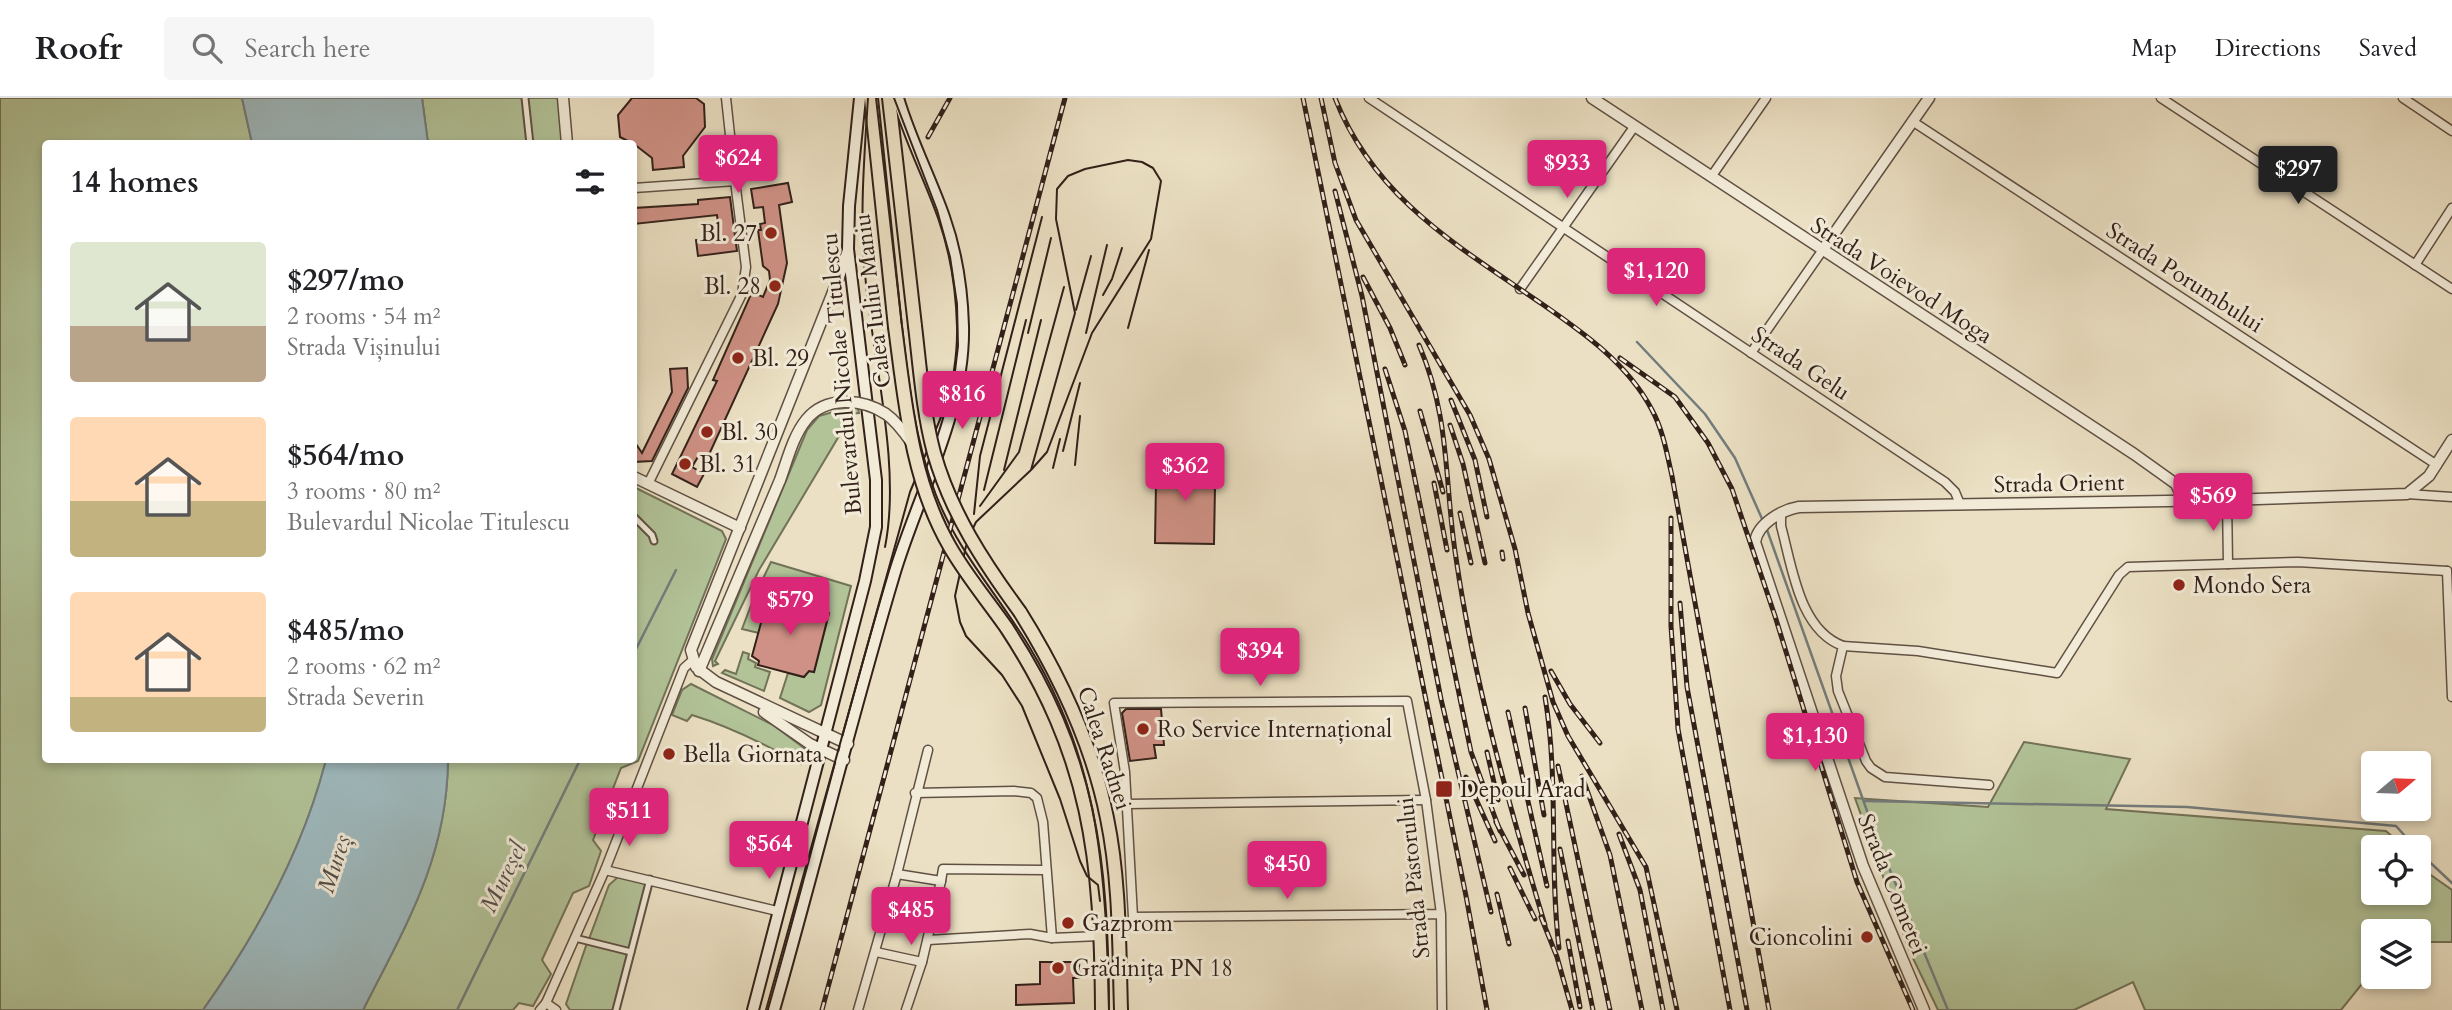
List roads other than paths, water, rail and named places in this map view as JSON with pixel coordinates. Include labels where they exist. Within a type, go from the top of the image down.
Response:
[{"type":"main road","name":"Bulevardul Nicolae Titulescu","points":[[753,1010],[876,527],[873,449],[848,250],[850,193],[860,98]]},
{"type":"main road","name":"Calea Iuliu Maniu","points":[[871,98],[895,327],[912,442],[928,497],[949,546],[1036,675]]},
{"type":"main road","name":"Calea Iuliu Maniu","points":[[889,98],[925,410],[942,477],[974,545],[1054,667]]},
{"type":"main road","points":[[774,1010],[895,572],[946,427],[958,383],[962,345],[960,290],[951,244],[898,98]]},
{"type":"main road","name":"Calea Radnei","points":[[1054,667],[1087,744],[1107,817],[1116,880],[1121,1010]]},
{"type":"main road","name":"Calea Radnei","points":[[1036,675],[1068,746],[1087,810],[1096,865],[1101,1010]]},
{"type":"street","points":[[525,98],[530,140]]},
{"type":"street","points":[[564,98],[566,140]]},
{"type":"street","points":[[649,484],[742,294],[746,267],[726,98]]},
{"type":"street","name":"Strada Gelu","points":[[1368,98],[1945,482],[1955,492],[1960,504]]},
{"type":"street","name":"Strada Voievod Moga","points":[[1592,98],[2133,454],[2176,484],[2184,501]]},
{"type":"street","points":[[1711,177],[1766,98]]},
{"type":"street","points":[[1751,354],[1929,98]]},
{"type":"street","points":[[2161,98],[2452,289]]},
{"type":"street","points":[[2403,98],[2452,131]]},
{"type":"street","name":"Strada Porumbului","points":[[1912,121],[2437,465]]},
{"type":"street","points":[[1520,289],[1565,229],[1634,127]]},
{"type":"street","points":[[637,188],[735,181]]},
{"type":"street","points":[[2415,265],[2452,208]]},
{"type":"street","points":[[844,760],[820,750],[699,671],[691,650],[848,250]]},
{"type":"street","points":[[699,671],[802,425],[813,413],[834,403],[856,402],[876,408],[890,417],[912,442]]},
{"type":"street","points":[[2407,494],[2428,476],[2452,440]]},
{"type":"street","points":[[637,478],[740,528]]},
{"type":"street","name":"Strada Orient","points":[[1777,515],[1799,507],[2184,501],[2407,494],[2452,496]]},
{"type":"street","points":[[2227,500],[2228,564]]},
{"type":"street","points":[[1777,515],[1805,605],[1815,625],[1829,640],[1843,646],[1918,651],[2057,673],[2123,570],[2134,566],[2344,563],[2378,569],[2449,567],[2452,697]]},
{"type":"street","name":"Strada Cometei","points":[[1777,515],[1759,531],[1755,542],[1841,803],[1879,905],[1924,1010]]},
{"type":"street","points":[[637,520],[652,535],[654,541]]},
{"type":"street","points":[[1843,646],[1836,683],[1871,768],[1885,777],[1989,785]]},
{"type":"street","points":[[556,1010],[543,1007],[605,870],[684,668],[693,660]]},
{"type":"street","points":[[742,697],[848,744]]},
{"type":"street","name":"Strada Păstorului","points":[[1127,804],[1121,740],[1114,703],[1407,701],[1426,800],[1441,914],[1442,1010]]},
{"type":"street","points":[[858,1010],[897,874],[915,793],[928,750]]},
{"type":"street","points":[[915,793],[1031,793],[1041,807],[1052,938]]},
{"type":"street","points":[[1426,800],[1127,804],[1133,917],[1441,914]]},
{"type":"street","points":[[906,1010],[928,940],[943,869],[1045,870]]},
{"type":"street","points":[[605,870],[778,911]]},
{"type":"street","points":[[897,874],[939,881]]},
{"type":"street","points":[[617,1010],[650,879]]},
{"type":"street","points":[[928,940],[1030,934],[1052,938],[1100,936]]},
{"type":"street","points":[[575,938],[631,951]]},
{"type":"street","points":[[876,952],[922,962]]},
{"type":"water","points":[[242,98],[422,98],[428,140],[251,140]]},
{"type":"water","name":"Mureș","points":[[325,763],[448,763],[446,795],[432,860],[409,919],[363,1010],[203,1010],[260,921],[291,859]]},
{"type":"waterway","points":[[1637,342],[1705,414],[1735,458],[1763,521]]},
{"type":"waterway","points":[[1766,527],[1877,839],[1948,1010]]},
{"type":"waterway","name":"Mureșel","points":[[637,647],[676,570]]},
{"type":"waterway","name":"Mureșel","points":[[457,1010],[579,763]]},
{"type":"waterway","points":[[1865,801],[2187,807],[2396,826],[2404,835]]},
{"type":"waterway","points":[[2431,863],[2452,883]]},
{"type":"tram line","points":[[868,98],[863,238],[866,284],[888,450],[890,484],[885,547]]},
{"type":"tram line","points":[[876,98],[908,379],[916,427],[928,473],[945,516],[967,555],[1030,648],[1054,692],[1072,736],[1095,823],[1105,914],[1109,1010]]},
{"type":"tram line","points":[[766,1010],[910,492],[953,388],[958,346],[957,304],[950,257],[937,210],[894,98]]},
{"type":"tram line","points":[[967,541],[976,522],[1031,470],[1047,452],[1092,333],[1151,239],[1161,181],[1153,168],[1142,162],[1128,160],[1085,169],[1068,176],[1057,189],[1056,219],[1075,313],[1031,470]]},
{"type":"tram line","points":[[974,514],[980,456],[1042,217]]},
{"type":"tram line","points":[[1028,333],[1051,238]]},
{"type":"tram line","points":[[1086,333],[1107,245]]},
{"type":"tram line","points":[[1103,295],[1112,279],[1122,248]]},
{"type":"tram line","points":[[1128,328],[1149,250]]},
{"type":"tram line","points":[[1076,310],[1091,256]]},
{"type":"tram line","points":[[980,506],[1019,452],[1064,287]]},
{"type":"tram line","points":[[984,490],[1026,320]]},
{"type":"tram line","points":[[1004,470],[1041,320]]},
{"type":"tram line","points":[[1063,451],[1080,383]]},
{"type":"tram line","points":[[1075,465],[1080,416]]},
{"type":"tram line","points":[[1053,468],[1060,439]]},
{"type":"tram line","points":[[966,546],[955,596],[960,622],[966,636],[1002,675],[1022,706],[1060,799],[1080,861],[1087,876],[1098,885],[1100,901]]},
{"type":"railway","points":[[928,137],[950,98]]},
{"type":"railway","points":[[822,1010],[1065,98]]},
{"type":"railway","points":[[1303,98],[1487,1010]]},
{"type":"railway","points":[[1321,98],[1335,163],[1356,220],[1470,415],[1489,459],[1515,549],[1528,613],[1553,702],[1568,736],[1646,867],[1677,1010]]},
{"type":"railway","points":[[1335,98],[1352,133],[1395,192],[1450,240],[1574,326],[1604,351],[1631,378],[1656,418],[1672,476],[1769,1010]]},
{"type":"railway","points":[[1335,191],[1362,296],[1441,699],[1491,912]]},
{"type":"railway","points":[[1363,277],[1390,328],[1405,365]]},
{"type":"railway","points":[[1419,345],[1437,399],[1442,425],[1452,530],[1472,651],[1506,789],[1545,925]]},
{"type":"railway","points":[[1620,358],[1675,397],[1708,443],[1732,489],[1775,616],[1857,882],[1913,1010]]},
{"type":"railway","points":[[1385,369],[1405,431],[1471,752],[1500,831]]},
{"type":"railway","points":[[1451,400],[1475,460],[1487,517]]},
{"type":"railway","points":[[1420,411],[1443,492]]},
{"type":"railway","points":[[1450,425],[1463,464],[1485,563]]},
{"type":"railway","points":[[1434,483],[1447,550]]},
{"type":"railway","points":[[1460,513],[1471,563]]},
{"type":"railway","points":[[1671,518],[1671,626],[1678,729],[1730,1010]]},
{"type":"railway","points":[[1502,552],[1503,559]]},
{"type":"railway","points":[[1680,603],[1687,687],[1747,1010]]},
{"type":"railway","points":[[1551,671],[1570,704],[1600,743]]},
{"type":"railway","points":[[1545,697],[1552,760],[1559,948]]},
{"type":"railway","points":[[1525,708],[1544,815]]},
{"type":"railway","points":[[1508,712],[1547,886]]},
{"type":"railway","points":[[1487,752],[1498,800]]},
{"type":"railway","points":[[1558,766],[1610,1010]]},
{"type":"railway","points":[[1582,776],[1610,855],[1642,1010]]},
{"type":"railway","points":[[1466,777],[1495,841]]},
{"type":"railway","points":[[1496,822],[1524,875]]},
{"type":"railway","points":[[1619,834],[1640,890],[1663,1010]]},
{"type":"railway","points":[[1560,849],[1593,1010]]},
{"type":"railway","points":[[1510,868],[1535,919]]},
{"type":"railway","points":[[1497,894],[1509,944]]},
{"type":"railway","points":[[1541,917],[1557,957],[1572,1010]]},
{"type":"railway","points":[[1568,941],[1580,1007]]},
{"type":"place","name":"Bl. 27","points":[[771,233]]},
{"type":"place","name":"Bl. 28","points":[[775,286]]},
{"type":"place","name":"Bl. 29","points":[[738,358]]},
{"type":"place","name":"Bl. 30","points":[[707,432]]},
{"type":"place","name":"Bl. 31","points":[[685,464]]},
{"type":"place","name":"Mondo Sera","points":[[2179,585]]},
{"type":"place","name":"Ro Service Internațional","points":[[1143,729]]},
{"type":"place","name":"Bella Giornata","points":[[669,754]]},
{"type":"place","name":"Depoul Arad","points":[[1444,789]]},
{"type":"place","name":"Gazprom","points":[[1068,923]]},
{"type":"place","name":"Cioncolini","points":[[1867,937]]},
{"type":"place","name":"Grădinița PN 18","points":[[1058,968]]}]
